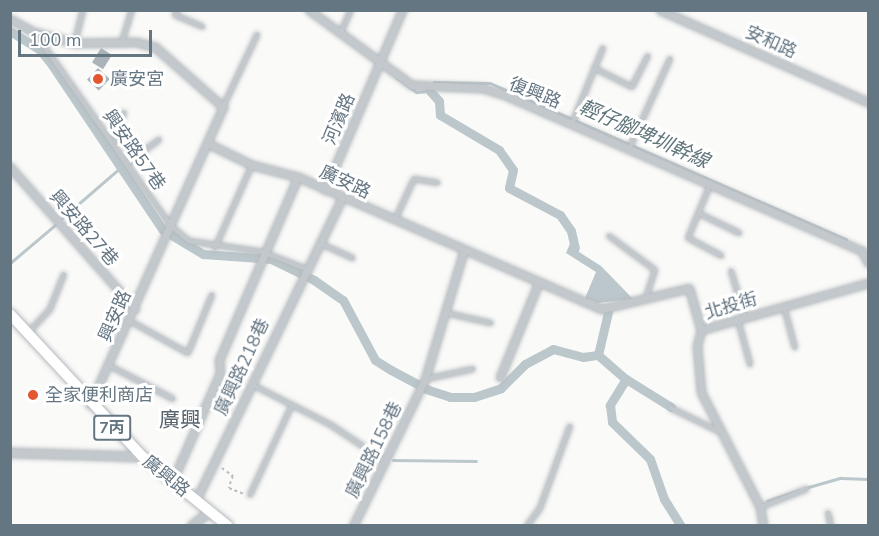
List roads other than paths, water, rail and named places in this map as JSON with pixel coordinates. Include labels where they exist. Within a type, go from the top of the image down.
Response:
[{"type":"main road","name":"廣興路","points":[[10,314],[90,405],[143,458],[228,525]]},
{"type":"street","name":"復興路","points":[[309,10],[342,30],[412,85],[482,88],[572,124],[861,251],[868,263]]},
{"type":"street","name":"河濱路","points":[[325,190],[402,10]]},
{"type":"street","name":"安和路","points":[[660,10],[868,102]]},
{"type":"street","points":[[10,19],[33,32],[75,43],[122,42],[155,47],[223,107],[209,144],[171,226]]},
{"type":"street","name":"廣安路","points":[[209,144],[252,165],[298,177],[538,284],[601,309],[689,288],[701,330]]},
{"type":"street","name":"興安路27巷","points":[[10,167],[135,309]]},
{"type":"street","points":[[172,482],[220,373],[219,360],[263,263],[263,252],[298,177]]},
{"type":"street","points":[[306,268],[342,198]]},
{"type":"street","name":"興安路","points":[[90,405],[110,366],[171,226]]},
{"type":"street","points":[[425,379],[464,250]]},
{"type":"street","name":"廣興路218巷","points":[[196,500],[306,268]]},
{"type":"street","name":"北投街","points":[[764,525],[760,507],[718,432],[701,392],[697,346],[701,330],[868,283]]},
{"type":"street","points":[[500,377],[538,284]]},
{"type":"street","name":"廣興路158巷","points":[[353,525],[425,379]]},
{"type":"street","points":[[10,453],[143,458]]},
{"type":"street","points":[[192,525],[209,512]]},
{"type":"lane","points":[[75,43],[83,10]]},
{"type":"lane","points":[[122,42],[132,10]]},
{"type":"lane","points":[[177,10],[175,15],[203,27]]},
{"type":"lane","points":[[342,30],[351,10]]},
{"type":"lane","name":"興安路57巷","points":[[33,32],[171,226]]},
{"type":"lane","points":[[223,107],[257,36]]},
{"type":"lane","points":[[572,124],[603,48]]},
{"type":"lane","points":[[594,68],[632,87],[648,56]]},
{"type":"lane","points":[[629,149],[670,59]]},
{"type":"lane","points":[[114,144],[124,113]]},
{"type":"lane","points":[[128,163],[159,140]]},
{"type":"lane","points":[[215,248],[252,165]]},
{"type":"lane","points":[[395,221],[414,179],[438,183]]},
{"type":"lane","points":[[710,184],[688,238],[722,256]]},
{"type":"lane","points":[[698,213],[739,233]]},
{"type":"lane","points":[[171,226],[189,241],[215,248],[263,252],[306,268]]},
{"type":"lane","points":[[609,236],[655,270],[645,300]]},
{"type":"lane","points":[[318,243],[353,258]]},
{"type":"lane","points":[[731,271],[750,364]]},
{"type":"lane","points":[[27,334],[50,309],[64,275]]},
{"type":"lane","points":[[130,321],[188,353],[212,295]]},
{"type":"lane","points":[[783,306],[795,348]]},
{"type":"lane","points":[[446,313],[491,323]]},
{"type":"lane","points":[[110,366],[172,399]]},
{"type":"lane","points":[[425,379],[473,369]]},
{"type":"lane","points":[[250,384],[292,405],[385,461]]},
{"type":"lane","points":[[250,495],[292,405]]},
{"type":"lane","points":[[671,408],[718,432]]},
{"type":"lane","points":[[526,525],[540,508],[570,426]]},
{"type":"lane","points":[[760,507],[807,489]]},
{"type":"lane","points":[[828,513],[831,525]]},
{"type":"waterway","points":[[10,31],[40,50],[52,65],[163,230],[203,254],[271,259],[314,280],[343,300],[375,360],[391,370],[426,389],[450,397],[474,397],[501,388],[525,364],[553,349],[583,357],[598,355]]},
{"type":"waterway","name":"輕仔腳埤圳幹線","points":[[396,77],[416,92],[430,91],[434,82],[490,83],[846,239]]},
{"type":"waterway","points":[[430,91],[439,101],[440,115],[499,150],[513,170],[509,188],[560,215],[571,231],[575,248]]},
{"type":"waterway","points":[[62,218],[122,166]]},
{"type":"waterway","points":[[10,263],[55,225]]},
{"type":"waterway","points":[[598,355],[608,312]]},
{"type":"waterway","points":[[598,355],[626,379],[610,405],[612,422],[650,459],[664,499],[681,526]]},
{"type":"waterway","points":[[626,379],[671,407]]},
{"type":"waterway","points":[[393,460],[476,461]]},
{"type":"waterway","points":[[805,488],[841,478],[868,479]]},
{"type":"waterway","points":[[767,501],[799,490]]},
{"type":"place","name":"廣安宮","points":[[98,79]]},
{"type":"place","name":"全家便利商店","points":[[33,395]]},
{"type":"district","name":"廣興","points":[[180,420]]}]
